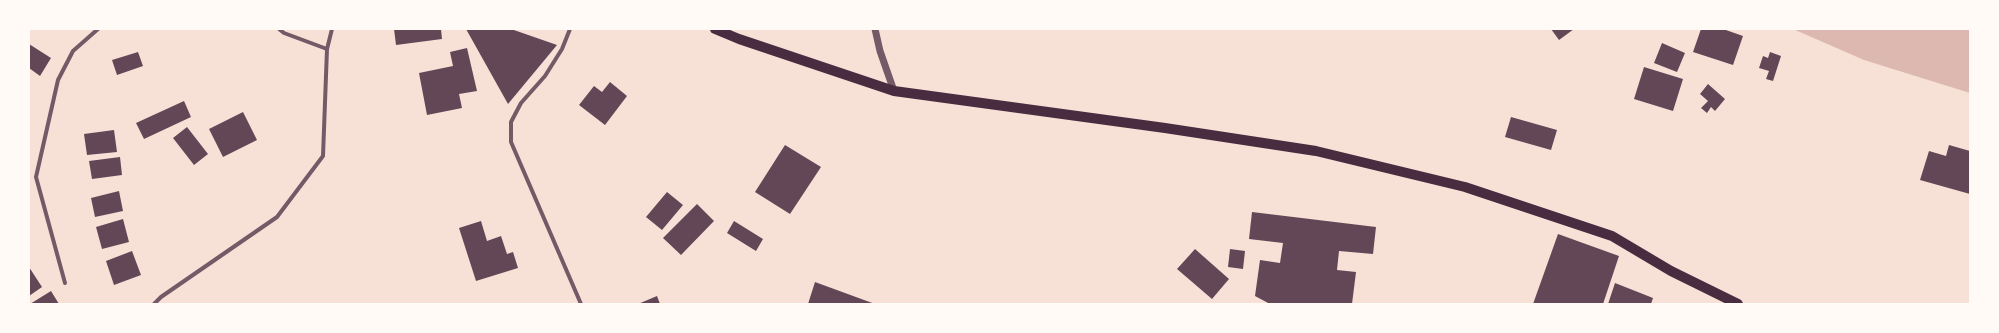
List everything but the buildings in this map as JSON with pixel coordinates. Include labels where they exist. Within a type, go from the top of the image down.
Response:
[{"type":"main road","points":[[715,29],[739,39],[894,91],[1165,128],[1316,151],[1464,187],[1612,236],[1671,271],[1738,304]]},
{"type":"street","points":[[65,284],[36,177],[58,80],[73,51],[98,29]]},
{"type":"street","points":[[278,29],[284,33],[327,49]]},
{"type":"street","points":[[154,304],[161,297],[277,217],[323,156],[327,49],[332,29]]},
{"type":"street","points":[[570,29],[562,49],[545,76],[521,103],[511,122],[511,142],[581,304]]},
{"type":"street","points":[[875,29],[880,51],[894,91]]},
{"type":"shaded area","points":[[1793,29],[1970,29],[1970,93],[1864,60]]}]
